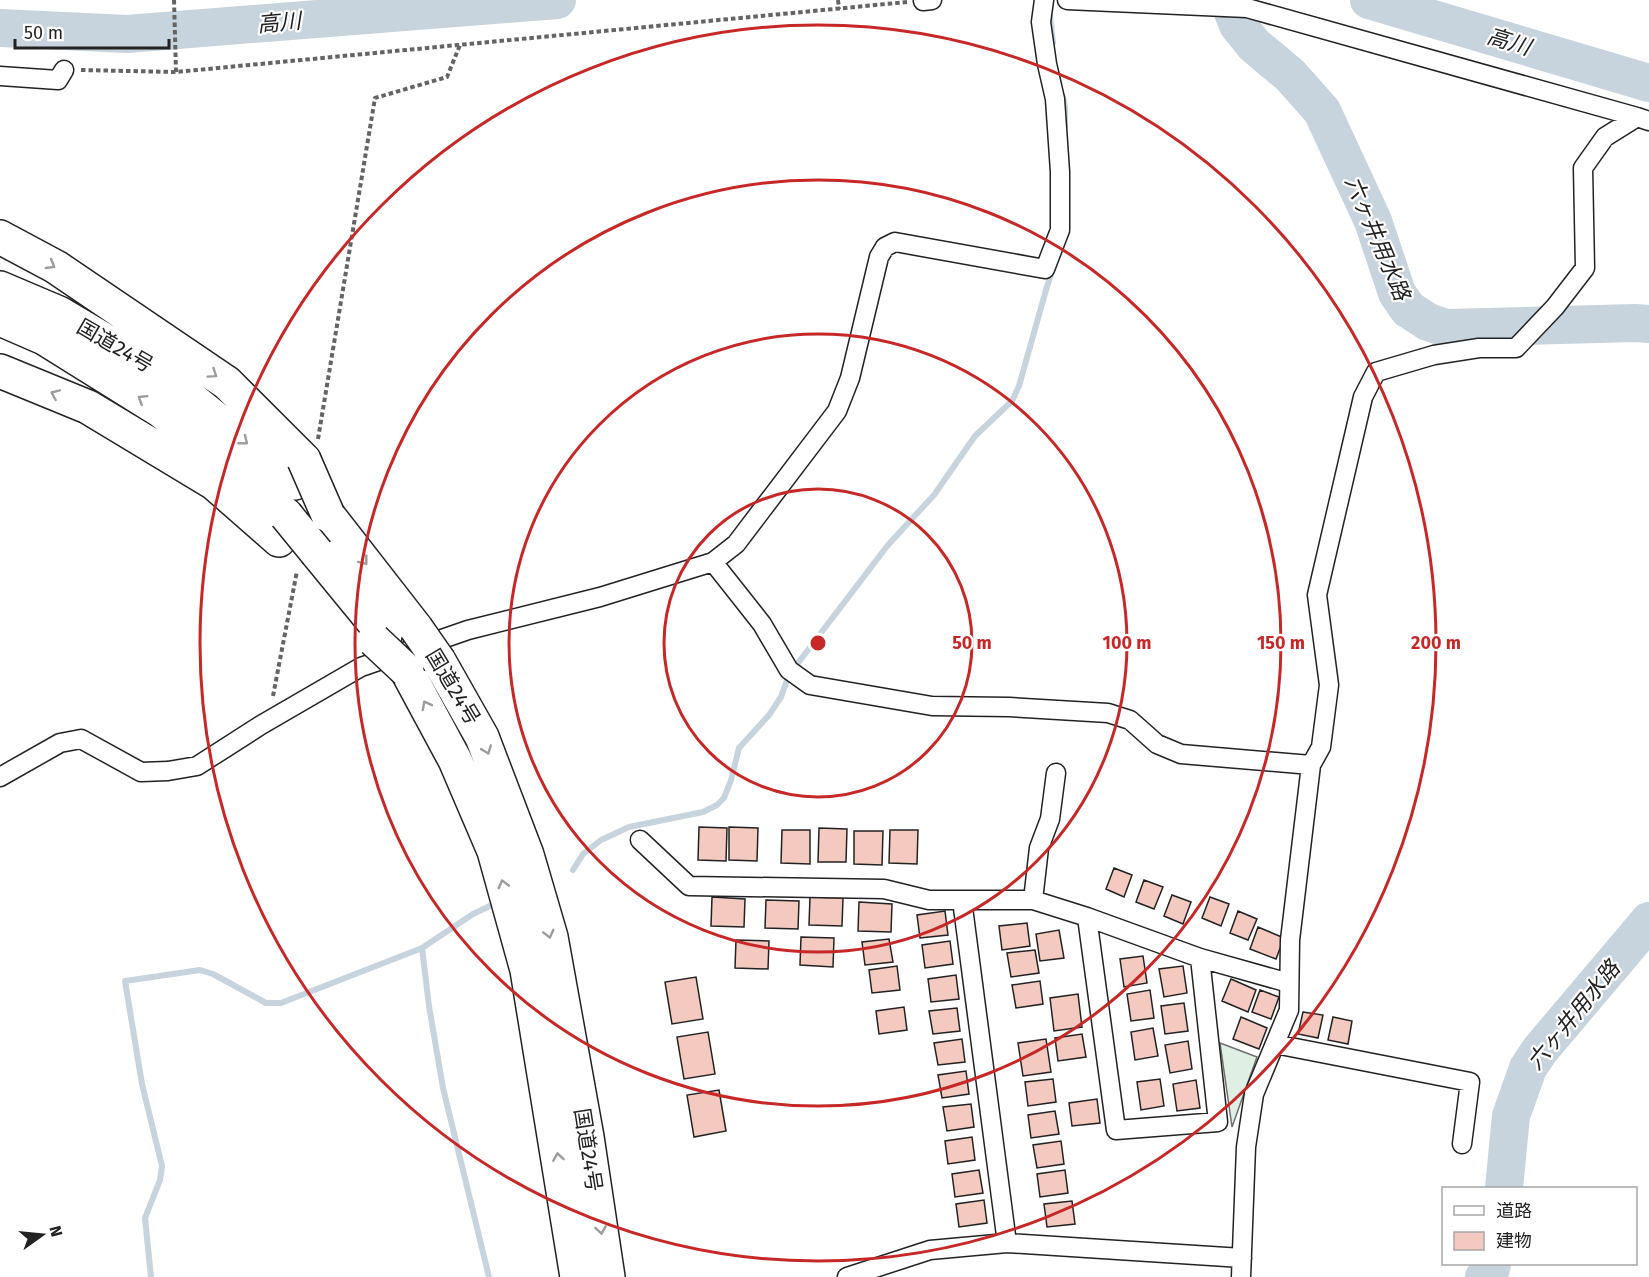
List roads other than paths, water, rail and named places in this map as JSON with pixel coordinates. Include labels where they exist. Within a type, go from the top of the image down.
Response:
[{"type":"highway","points":[[0,237],[56,267],[227,383],[306,461]]},
{"type":"highway","name":"国道24号","points":[[0,288],[59,313],[306,461],[328,515],[455,760],[494,851],[527,970],[577,1277]]},
{"type":"highway","name":"国道24号","points":[[0,320],[44,338],[162,411],[282,527]]},
{"type":"highway","points":[[0,370],[88,407],[282,527],[308,563],[392,635]]},
{"type":"highway","name":"国道24号","points":[[392,635],[439,661],[482,737],[527,855],[550,936],[587,1137],[608,1277]]},
{"type":"street","points":[[922,1],[932,0]]},
{"type":"street","points":[[0,777],[60,743],[81,739],[141,772],[168,771],[198,766],[268,720],[361,666],[468,630],[600,597],[713,562],[736,544],[837,411],[850,378],[879,257],[885,247],[895,242],[1045,269],[1060,230],[1060,172],[1055,99],[1041,22],[1044,0]]},
{"type":"street","points":[[1067,0],[1247,8],[1643,119]]},
{"type":"street","points":[[0,76],[58,80],[64,70]]},
{"type":"street","points":[[1241,1277],[1246,1147],[1254,1094],[1289,1010],[1290,940],[1311,765],[1321,747],[1329,685],[1317,595],[1363,397],[1376,372],[1434,355],[1479,348],[1516,348],[1524,341],[1555,307],[1585,268],[1583,168],[1605,136],[1643,119]]},
{"type":"street","points":[[713,562],[762,624],[792,672],[810,685],[932,706],[1009,707],[1108,713],[1130,720],[1156,744],[1181,754],[1311,765]]},
{"type":"street","points":[[1033,900],[1039,848],[1050,819],[1056,772]]},
{"type":"street","points":[[640,840],[689,886],[884,889],[929,900],[1033,900],[1200,958],[1289,983]]},
{"type":"street","points":[[962,900],[1007,1243]]},
{"type":"street","points":[[1087,917],[1116,1130],[1218,1122],[1200,958]]},
{"type":"street","points":[[1275,1044],[1470,1082],[1462,1144]]},
{"type":"street","points":[[847,1277],[930,1250],[1007,1243],[1242,1258]]},
{"type":"waterway","name":"高川","points":[[0,28],[127,34],[557,0]]},
{"type":"waterway","name":"六ヶ井用水路","points":[[1228,0],[1238,25],[1254,45],[1290,75],[1322,111],[1373,221],[1397,293],[1408,309],[1428,322],[1446,328],[1649,324]]},
{"type":"waterway","name":"高川","points":[[1369,0],[1649,83]]},
{"type":"waterway","points":[[1050,16],[1053,43]]},
{"type":"waterway","points":[[1063,97],[1065,126]]},
{"type":"waterway","points":[[573,870],[583,854],[601,840],[629,827],[703,812],[717,805],[724,798],[739,748],[769,715],[798,663],[888,545],[934,495],[975,436],[1012,401],[1019,386],[1053,268]]},
{"type":"waterway","points":[[151,1277],[145,1218],[160,1180],[162,1166],[142,1084],[125,981],[200,970],[213,974],[266,1003],[281,1003],[422,948],[473,914],[494,904]]},
{"type":"waterway","name":"六ヶ井用水路","points":[[1504,1187],[1511,1116],[1528,1068],[1540,1050],[1649,921]]},
{"type":"waterway","points":[[422,948],[443,1088],[489,1277]]},
{"type":"waterway","name":"六ヶ井用水路","points":[[1484,1277],[1490,1272],[1492,1265]]}]
